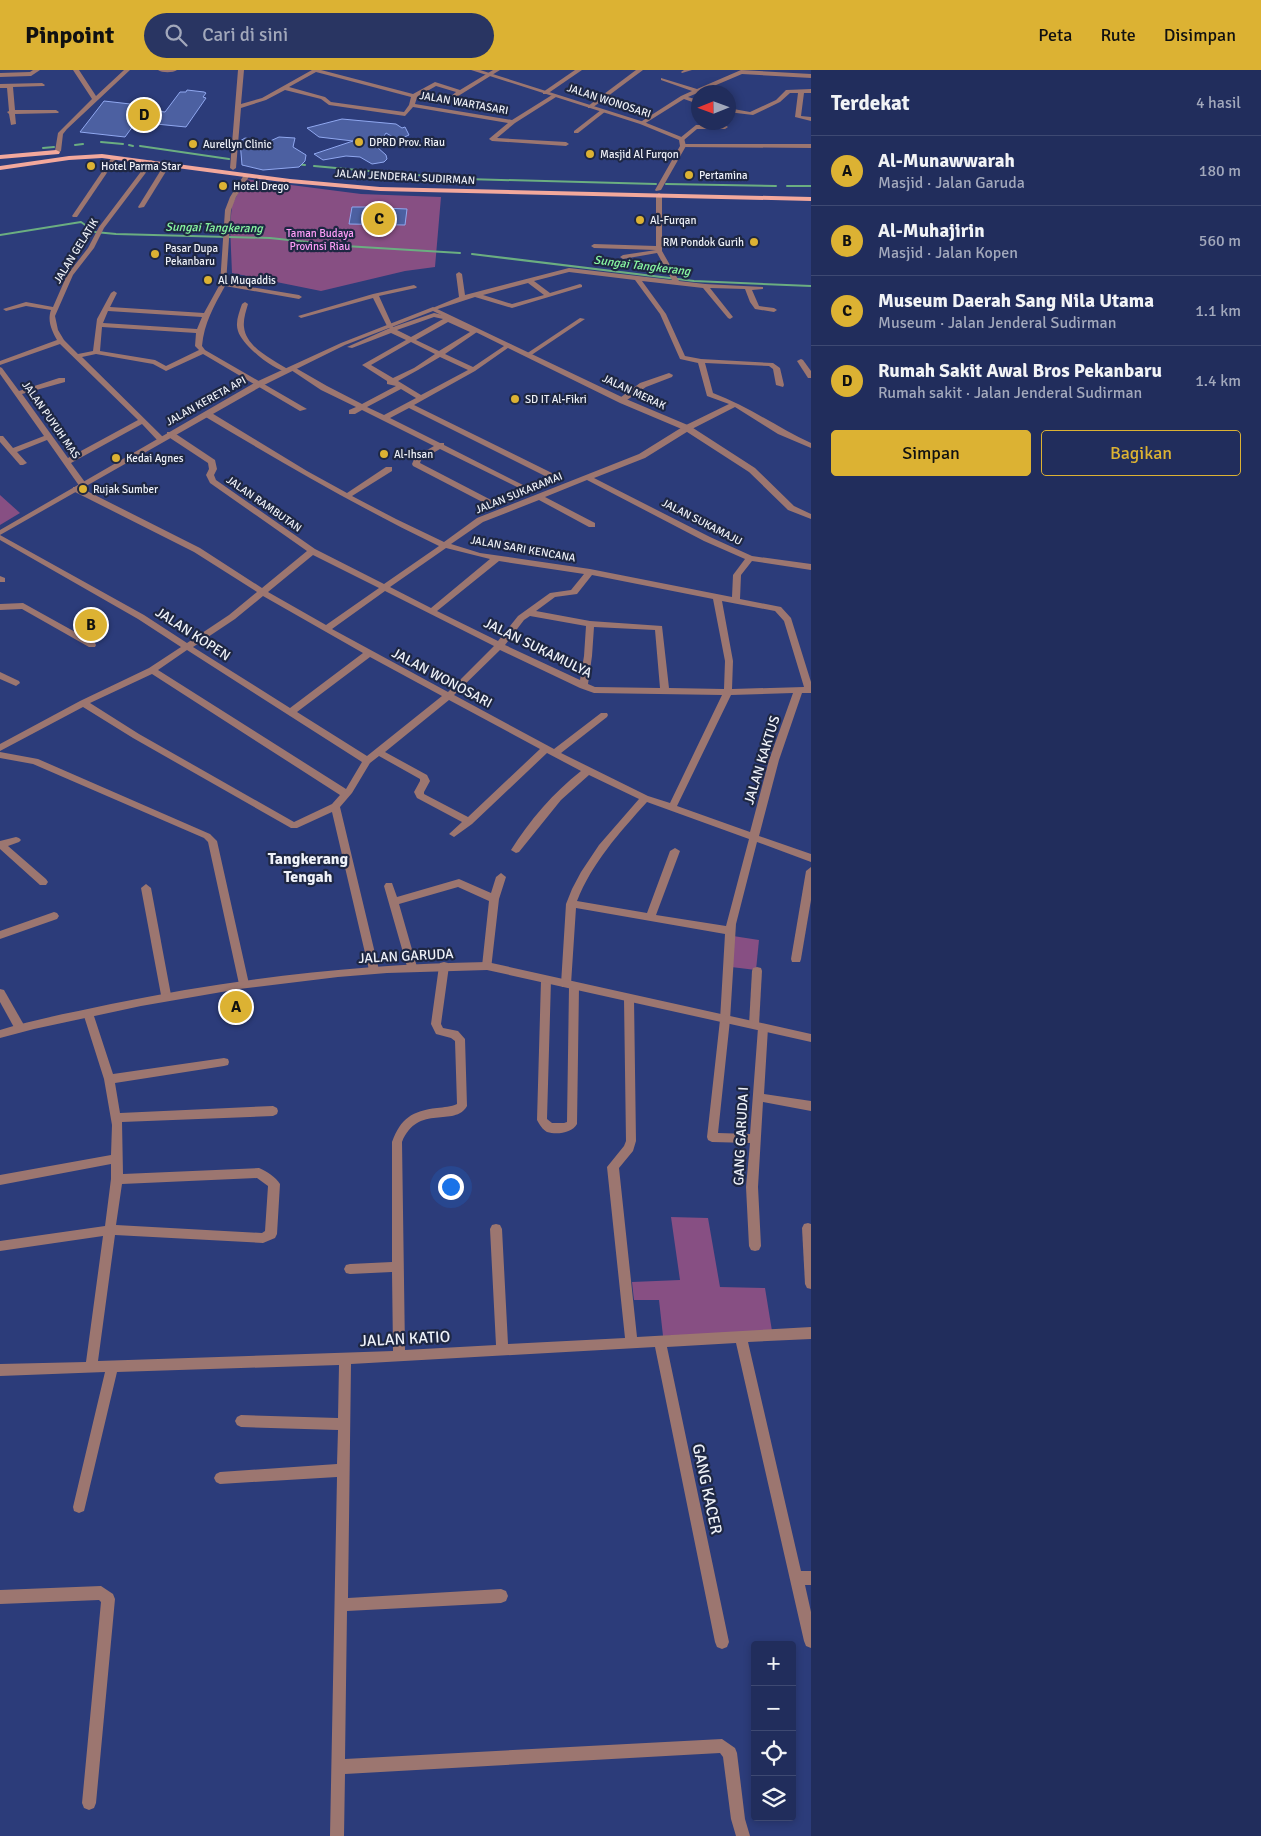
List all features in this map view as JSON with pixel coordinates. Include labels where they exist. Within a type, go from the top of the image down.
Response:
[{"type":"main road","name":"JALAN JENDERAL SUDIRMAN","points":[[0,162],[47,153],[103,151],[329,180],[381,184],[658,192],[811,199]]},
{"type":"main road","points":[[35,157],[47,153]]},
{"type":"main road","points":[[0,162],[35,157],[68,158]]},
{"type":"main road","name":"JALAN JENDERAL SUDIRMAN","points":[[0,162],[68,158],[114,158],[290,181],[380,189],[811,195]]},
{"type":"street","points":[[0,76],[31,74],[37,70]]},
{"type":"street","points":[[76,70],[96,99]]},
{"type":"street","points":[[58,152],[62,131],[127,70]]},
{"type":"street","points":[[161,70],[174,70]]},
{"type":"street","points":[[233,168],[241,70]]},
{"type":"street","points":[[238,107],[260,100],[316,70]]},
{"type":"street","name":"JALAN WARTASARI","points":[[316,70],[413,100],[513,122]]},
{"type":"street","name":"JALAN WONOSARI","points":[[474,70],[642,123],[682,139]]},
{"type":"street","points":[[453,97],[497,70]]},
{"type":"street","points":[[545,93],[579,70]]},
{"type":"street","points":[[590,107],[640,70]]},
{"type":"street","points":[[711,85],[744,71],[811,76]]},
{"type":"street","points":[[663,80],[691,89]]},
{"type":"street","points":[[0,86],[42,84]]},
{"type":"street","points":[[285,88],[323,98],[329,103],[405,114],[413,100],[435,84],[461,92]]},
{"type":"street","points":[[10,87],[12,92],[10,108],[13,124]]},
{"type":"street","points":[[736,111],[751,114],[781,100],[788,91],[811,91]]},
{"type":"street","points":[[801,92],[798,117],[811,119]]},
{"type":"street","points":[[642,123],[691,94]]},
{"type":"street","name":"JALAN WARTASARI","points":[[554,96],[513,122],[492,140],[566,144]]},
{"type":"street","points":[[683,97],[691,100]]},
{"type":"street","points":[[0,105],[10,108],[56,112]]},
{"type":"street","points":[[576,132],[603,111]]},
{"type":"street","points":[[676,282],[660,250],[658,192],[683,146],[682,139],[692,130]]},
{"type":"street","points":[[683,146],[811,146]]},
{"type":"street","points":[[75,216],[114,158]]},
{"type":"street","name":"JALAN GELATIK","points":[[54,309],[70,275],[151,162]]},
{"type":"street","points":[[141,207],[167,165]]},
{"type":"street","points":[[247,175],[233,197],[226,222],[227,244],[223,284],[206,315],[200,331],[198,346],[203,351],[303,409]]},
{"type":"street","points":[[594,246],[660,250]]},
{"type":"street","points":[[623,257],[660,250]]},
{"type":"street","name":"JALAN KERETA API","points":[[0,535],[161,439],[259,384],[289,369],[462,298],[572,270],[705,286],[761,288]]},
{"type":"street","points":[[459,274],[462,298]]},
{"type":"street","points":[[637,278],[664,314],[681,356],[701,362],[771,364],[776,368],[780,385]]},
{"type":"street","points":[[528,280],[550,296]]},
{"type":"street","points":[[223,284],[299,297]]},
{"type":"street","points":[[476,295],[512,306],[580,286]]},
{"type":"street","points":[[705,286],[730,317]]},
{"type":"street","points":[[300,316],[375,295],[414,287]]},
{"type":"street","points":[[748,287],[753,302],[758,308],[774,310]]},
{"type":"street","points":[[96,352],[100,325],[114,293]]},
{"type":"street","points":[[375,295],[391,328],[473,370]]},
{"type":"street","points":[[6,309],[26,304],[54,309],[52,324],[61,341],[161,439]]},
{"type":"street","points":[[245,304],[240,327],[242,335],[252,348],[362,407],[530,491]]},
{"type":"street","points":[[106,309],[206,315]]},
{"type":"street","name":"JALAN MERAK","points":[[433,309],[621,400],[687,428],[752,470],[792,508],[811,517]]},
{"type":"street","points":[[350,347],[391,328],[430,316],[439,315],[475,331],[416,369],[390,382]]},
{"type":"street","points":[[421,398],[390,382],[366,365],[448,319]]},
{"type":"street","points":[[528,355],[582,319]]},
{"type":"street","points":[[100,325],[200,331]]},
{"type":"street","points":[[0,363],[61,341]]},
{"type":"street","points":[[384,418],[473,370],[509,345]]},
{"type":"street","points":[[78,356],[96,352],[155,362],[166,369],[203,351]]},
{"type":"street","points":[[802,361],[811,376]]},
{"type":"street","points":[[701,362],[708,392],[735,404],[781,432],[811,446]]},
{"type":"street","name":"JALAN PUYUH MAS","points":[[0,369],[68,462],[79,487]]},
{"type":"street","points":[[621,400],[643,385],[668,375]]},
{"type":"street","points":[[19,393],[62,380]]},
{"type":"street","points":[[352,412],[400,387]]},
{"type":"street","points":[[409,404],[554,477],[553,480],[530,491],[495,505],[416,464],[418,459],[441,445]]},
{"type":"street","name":"JALAN SUKARAMAI","points":[[326,630],[480,520],[642,456],[687,428],[735,404]]},
{"type":"street","name":"JALAN SARI KENCANA","points":[[207,414],[304,474],[444,545],[496,558],[590,572],[774,607],[784,612],[788,620],[806,690]]},
{"type":"street","points":[[68,462],[142,421]]},
{"type":"street","name":"JALAN RAMBUTAN","points":[[170,434],[212,462],[214,469],[210,477],[213,481],[312,551]]},
{"type":"street","points":[[12,451],[49,436]]},
{"type":"street","points":[[0,438],[23,463]]},
{"type":"street","points":[[346,496],[389,469]]},
{"type":"street","name":"JALAN SUKAMAJU","points":[[588,478],[707,539],[750,558],[811,567]]},
{"type":"street","name":"JALAN WONOSARI","points":[[79,487],[197,550],[326,630],[546,749],[556,752],[588,771],[645,798],[811,858]]},
{"type":"street","points":[[538,496],[592,526]]},
{"type":"street","name":"JALAN KOPEN","points":[[0,535],[141,617],[367,761]]},
{"type":"street","points":[[0,748],[84,703],[152,670],[232,617],[312,551]]},
{"type":"street","name":"JALAN SUKAMULYA","points":[[312,551],[499,646],[594,690],[666,692],[806,690]]},
{"type":"street","points":[[432,611],[496,558]]},
{"type":"street","points":[[736,600],[737,574],[750,558]]},
{"type":"street","points":[[84,703],[136,736],[293,826],[335,806],[346,794],[367,761],[459,687],[499,646],[521,618],[554,596],[574,592],[590,572]]},
{"type":"street","points":[[672,808],[728,692],[730,661],[717,597]]},
{"type":"street","points":[[0,607],[23,606],[92,645]]},
{"type":"street","points":[[530,612],[590,624],[659,628],[666,692]]},
{"type":"street","points":[[583,686],[588,656],[590,624]]},
{"type":"street","points":[[290,712],[369,653]]},
{"type":"street","points":[[152,670],[346,794]]},
{"type":"street","points":[[0,675],[16,683]]},
{"type":"street","name":"JALAN KAKTUS","points":[[756,1139],[712,1136],[725,1020],[731,931],[774,760],[806,690]]},
{"type":"street","points":[[556,752],[604,715]]},
{"type":"street","points":[[454,834],[546,749]]},
{"type":"street","points":[[378,752],[424,777],[425,781],[418,792],[420,796],[469,822]]},
{"type":"street","points":[[0,755],[35,761],[51,767],[199,832],[212,840],[244,984]]},
{"type":"street","points":[[516,850],[552,804],[572,783],[588,771]]},
{"type":"street","points":[[546,980],[542,1120],[549,1128],[565,1128],[571,1126],[572,1122],[571,904],[586,871],[604,844],[645,798]]},
{"type":"street","points":[[335,806],[374,970]]},
{"type":"street","points":[[0,844],[16,840]]},
{"type":"street","points":[[0,844],[43,882]]},
{"type":"street","points":[[650,918],[675,851]]},
{"type":"street","points":[[796,959],[811,871]]},
{"type":"street","points":[[486,966],[494,899],[501,878]]},
{"type":"street","points":[[394,902],[459,883],[494,899]]},
{"type":"street","points":[[389,886],[412,967]]},
{"type":"street","points":[[146,888],[166,995]]},
{"type":"street","points":[[571,904],[731,931]]},
{"type":"street","points":[[0,935],[54,916]]},
{"type":"street","points":[[399,1356],[397,1142],[399,1133],[404,1124],[412,1119],[457,1110],[462,1106],[460,1038],[454,1034],[440,1031],[436,1024],[444,966]]},
{"type":"street","name":"JALAN GARUDA","points":[[0,1034],[166,995],[244,984],[412,967],[486,966],[811,1038]]},
{"type":"street","name":"GANG GARUDA I","points":[[755,1246],[752,1187],[758,1097],[756,971]]},
{"type":"street","points":[[0,993],[20,1028]]},
{"type":"street","points":[[629,999],[631,1141],[629,1148],[613,1167],[632,1344]]},
{"type":"street","points":[[88,1013],[109,1079],[116,1118],[115,1159],[117,1179],[91,1368]]},
{"type":"street","points":[[109,1079],[224,1062]]},
{"type":"street","points":[[758,1097],[811,1106]]},
{"type":"street","points":[[116,1118],[273,1110]]},
{"type":"street","points":[[0,1180],[115,1159]]},
{"type":"street","points":[[0,1246],[111,1230],[263,1238],[269,1236],[271,1231],[274,1184],[267,1177],[259,1174],[117,1179]]},
{"type":"street","points":[[808,1228],[811,1284]]},
{"type":"street","points":[[496,1229],[502,1351]]},
{"type":"street","points":[[350,1269],[397,1267]]},
{"type":"street","name":"JALAN KATIO","points":[[0,1370],[399,1356],[660,1343],[811,1333]]},
{"type":"street","points":[[741,1338],[811,1641]]},
{"type":"street","name":"GANG KACER","points":[[660,1343],[722,1642]]},
{"type":"street","points":[[337,1836],[346,1358]]},
{"type":"street","points":[[79,1507],[112,1367]]},
{"type":"street","points":[[242,1421],[344,1424]]},
{"type":"street","points":[[220,1478],[343,1470]]},
{"type":"street","points":[[797,1578],[811,1578]]},
{"type":"street","points":[[0,1597],[101,1594],[108,1599],[89,1803]]},
{"type":"street","points":[[341,1605],[501,1596]]},
{"type":"street","points":[[337,1767],[722,1746],[730,1753],[736,1805],[743,1836]]},
{"type":"green space","name":"Taman Budaya Provinsi Riau","points":[[245,179],[361,194],[441,197],[435,267],[405,271],[321,291],[232,273],[230,226],[232,205]]},
{"type":"green space","points":[[0,495],[20,513],[0,525]]},
{"type":"green space","points":[[733,936],[759,940],[756,970],[731,967]]},
{"type":"green space","points":[[671,1217],[708,1218],[720,1287],[765,1288],[772,1331],[663,1336],[659,1300],[634,1300],[632,1282],[680,1280]]},
{"type":"building","points":[[187,90],[204,92],[206,93],[203,97],[206,98],[186,127],[136,122],[125,137],[80,132],[104,101],[148,106],[145,110],[165,112],[180,92],[186,92]]},
{"type":"building","name":"DPRD Prov. Riau","points":[[342,119],[396,124],[402,128],[405,127],[409,135],[398,140],[386,133],[377,147],[386,155],[387,159],[384,162],[372,164],[360,157],[346,156],[323,160],[314,154],[353,141],[319,137],[307,128]]},
{"type":"building","points":[[279,137],[295,138],[293,147],[306,155],[305,161],[299,167],[263,170],[242,165],[240,141],[245,138],[268,142]]},
{"type":"building","points":[[372,203],[384,203],[384,208],[407,209],[405,225],[349,224],[352,207],[372,207]]},
{"type":"waterway","points":[[101,142],[123,144]]},
{"type":"waterway","points":[[75,145],[83,144]]},
{"type":"waterway","points":[[129,145],[133,146]]},
{"type":"waterway","points":[[140,146],[229,159]]},
{"type":"waterway","points":[[43,148],[54,147]]},
{"type":"waterway","points":[[297,164],[305,165]]},
{"type":"waterway","points":[[314,166],[380,172]]},
{"type":"waterway","points":[[391,173],[466,179],[656,184]]},
{"type":"waterway","points":[[666,184],[776,186]]},
{"type":"waterway","points":[[787,186],[811,186]]},
{"type":"waterway","name":"Sungai Tangkerang","points":[[0,235],[81,222],[95,232],[116,234],[270,238],[345,246],[460,253]]},
{"type":"waterway","name":"Sungai Tangkerang","points":[[472,254],[694,281],[811,286]]},
{"type":"place","name":"Rumah Sakit Awal Bros Pekanbaru","points":[[144,115]]},
{"type":"place","name":"DPRD Prov. Riau","points":[[359,142]]},
{"type":"place","name":"Aurellyn Clinic","points":[[193,144]]},
{"type":"place","name":"Masjid Al Furqon","points":[[590,154]]},
{"type":"place","name":"Hotel Parma Star","points":[[91,166]]},
{"type":"place","name":"Pertamina","points":[[689,175]]},
{"type":"place","name":"Hotel Drego","points":[[223,186]]},
{"type":"place","name":"Museum Daerah Sang Nila Utama","points":[[379,219]]},
{"type":"place","name":"Al-Furqan","points":[[640,220]]},
{"type":"place","name":"RM Pondok Gurih","points":[[754,242]]},
{"type":"place","name":"Pasar Dupa Pekanbaru","points":[[155,254]]},
{"type":"place","name":"Al Muqaddis","points":[[208,280]]},
{"type":"place","name":"SD IT Al-Fikri","points":[[515,399]]},
{"type":"place","name":"Al-Ihsan","points":[[384,454]]},
{"type":"place","name":"Kedai Agnes","points":[[116,458]]},
{"type":"place","name":"Rujak Sumber","points":[[83,489]]},
{"type":"place","name":"Al-Muhajirin","points":[[91,625]]},
{"type":"place","name":"Al-Munawwarah","points":[[236,1007]]},
{"type":"district","name":"Tangkerang Tengah","points":[[308,868]]}]
